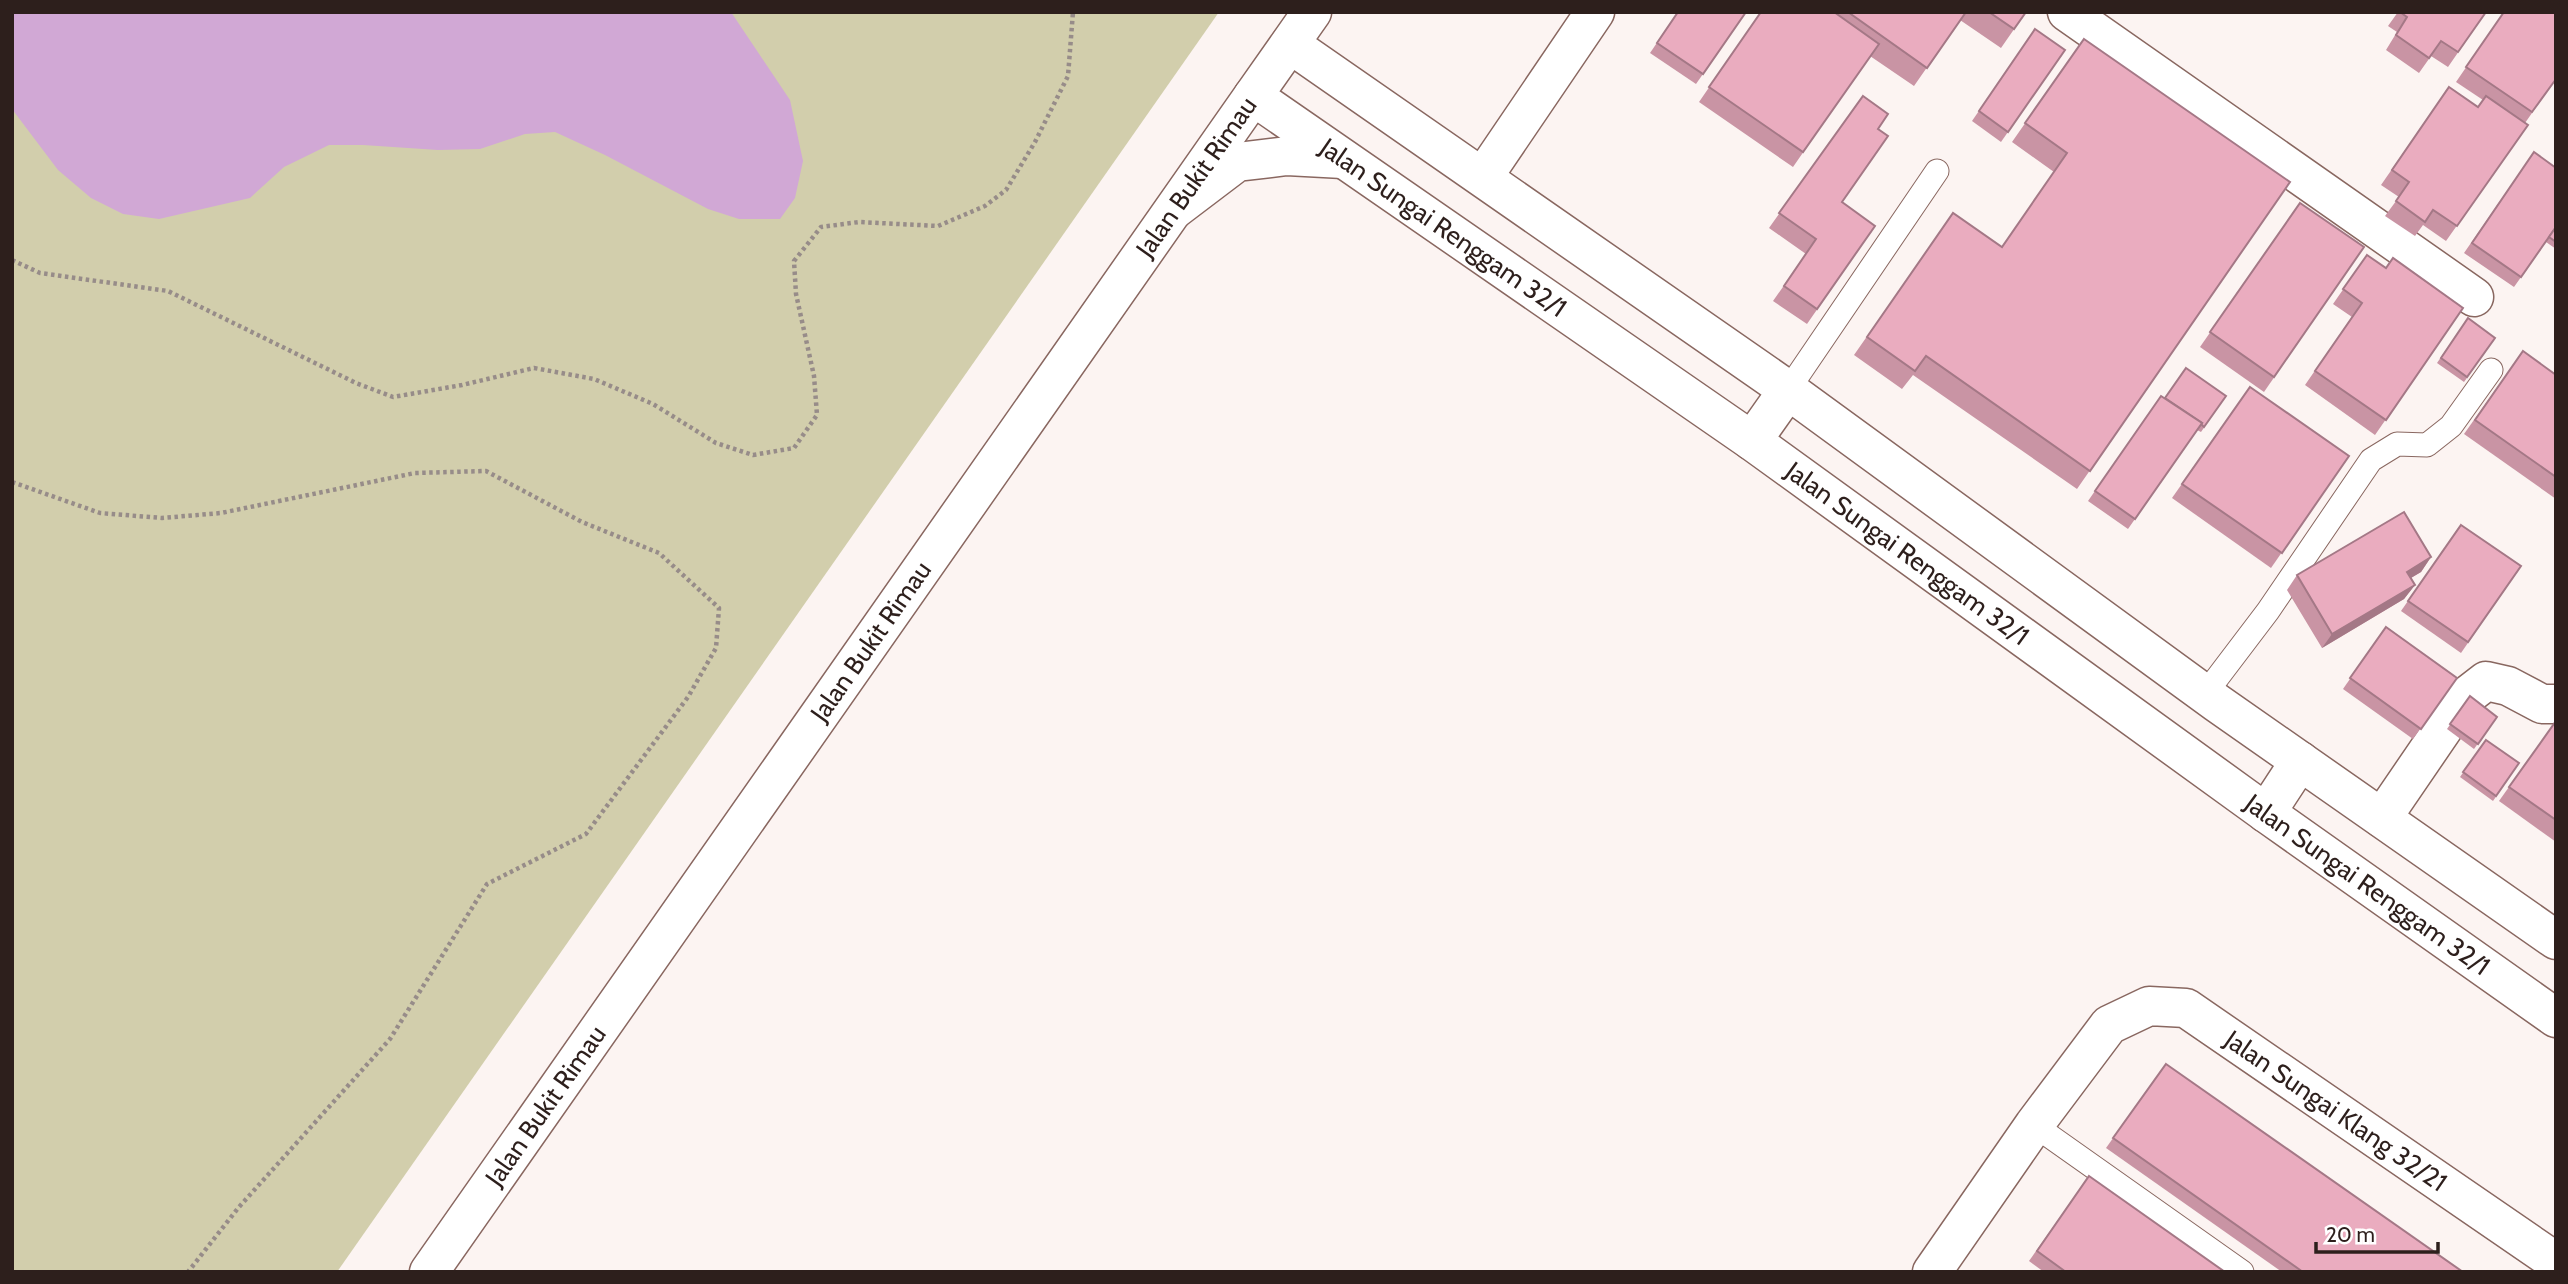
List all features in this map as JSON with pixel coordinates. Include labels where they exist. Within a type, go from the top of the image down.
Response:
[{"type":"main road","name":"Jalan Bukit Rimau","points":[[429,1272],[1312,12]]},
{"type":"main road","points":[[2067,12],[2474,297]]},
{"type":"main road","points":[[1483,177],[1592,13]]},
{"type":"main road","points":[[1290,44],[1788,390],[2205,694],[2556,940]]},
{"type":"main road","name":"Jalan Sungai Renggam 32/1","points":[[1253,96],[1752,441],[2266,813],[2556,1018]]},
{"type":"main road","points":[[1175,209],[1237,162],[1287,156],[1343,159]]},
{"type":"main road","points":[[1752,441],[1788,390]]},
{"type":"main road","points":[[2382,818],[2464,698],[2486,681],[2508,686],[2542,704],[2556,704]]},
{"type":"main road","points":[[2266,813],[2300,761]]},
{"type":"main road","name":"Jalan Sungai Klang 32/21","points":[[2034,1125],[2109,1025],[2148,1006],[2186,1008],[2556,1262]]},
{"type":"main road","points":[[1932,1272],[2034,1125]]},
{"type":"lane","points":[[1788,390],[1937,171]]},
{"type":"lane","points":[[2205,694],[2269,611],[2371,460],[2396,444],[2427,445],[2451,426],[2491,370]]},
{"type":"lane","points":[[2034,1125],[2242,1272]]},
{"type":"path","points":[[12,260],[40,272],[168,291],[356,383],[393,397],[462,385],[534,368],[594,379],[653,404],[716,443],[752,456],[794,448],[817,415],[814,376],[796,295],[793,261],[821,227],[859,222],[938,226],[985,206],[1006,190],[1035,142],[1068,76],[1073,12]]},
{"type":"path","points":[[12,482],[100,513],[162,518],[221,513],[415,473],[486,471],[582,522],[659,553],[719,608],[716,648],[688,697],[586,834],[487,884],[390,1039],[239,1207],[188,1272]]},
{"type":"shaded area","points":[[12,12],[1219,12],[337,1272],[12,1272]]},
{"type":"shaded area","points":[[12,12],[731,12],[790,100],[803,161],[795,198],[780,219],[739,219],[708,209],[555,132],[525,134],[480,149],[438,150],[329,145],[284,167],[250,198],[159,219],[123,214],[91,198],[58,170],[12,108]]},
{"type":"building","points":[[1678,12],[1746,12],[1703,74],[1657,43]]},
{"type":"building","points":[[1761,12],[1834,12],[1879,44],[1803,152],[1709,87]]},
{"type":"building","points":[[1848,12],[1966,12],[1927,68]]},
{"type":"building","points":[[1989,12],[2026,12],[2014,29]]},
{"type":"building","points":[[2400,12],[2486,12],[2458,52],[2441,41],[2429,58],[2396,35],[2407,17]]},
{"type":"building","points":[[2504,12],[2556,12],[2556,79],[2532,112],[2466,67]]},
{"type":"building","points":[[2035,29],[2065,50],[2008,132],[1979,111]]},
{"type":"building","points":[[2084,39],[2290,182],[2090,471],[1926,356],[1915,371],[1867,337],[1953,213],[2002,247],[2067,153],[2025,123]]},
{"type":"building","points":[[2449,87],[2478,107],[2486,96],[2528,125],[2457,226],[2433,210],[2425,222],[2396,201],[2409,182],[2392,170]]},
{"type":"building","points":[[1863,96],[1888,114],[1878,129],[1888,136],[1842,202],[1875,226],[1817,309],[1784,286],[1816,239],[1779,213]]},
{"type":"building","points":[[2534,152],[2556,168],[2556,227],[2521,277],[2472,243]]},
{"type":"building","points":[[2300,203],[2364,247],[2274,377],[2210,332]]},
{"type":"building","points":[[2556,227],[2556,242],[2549,237]]},
{"type":"building","points":[[2367,255],[2386,268],[2393,258],[2463,308],[2386,420],[2315,371],[2362,303],[2343,289]]},
{"type":"building","points":[[2468,318],[2495,338],[2467,377],[2441,358]]},
{"type":"building","points":[[2523,351],[2556,375],[2556,477],[2475,420]]},
{"type":"building","points":[[2186,368],[2226,396],[2204,427],[2165,398]]},
{"type":"building","points":[[2250,387],[2349,456],[2282,553],[2182,484]]},
{"type":"building","points":[[2161,396],[2202,423],[2135,519],[2095,491]]},
{"type":"building","points":[[2404,512],[2431,557],[2407,572],[2415,585],[2332,634],[2297,575]]},
{"type":"building","points":[[2461,525],[2521,566],[2468,642],[2408,601]]},
{"type":"building","points":[[2386,627],[2457,678],[2421,729],[2350,678]]},
{"type":"building","points":[[2470,696],[2497,717],[2478,744],[2450,724]]},
{"type":"building","points":[[2556,721],[2556,820],[2509,787]]},
{"type":"building","points":[[2486,740],[2519,763],[2496,796],[2463,772]]},
{"type":"building","points":[[2166,1064],[2463,1272],[2303,1272],[2113,1138]]},
{"type":"building","points":[[2089,1176],[2225,1272],[2066,1272],[2037,1251]]}]
